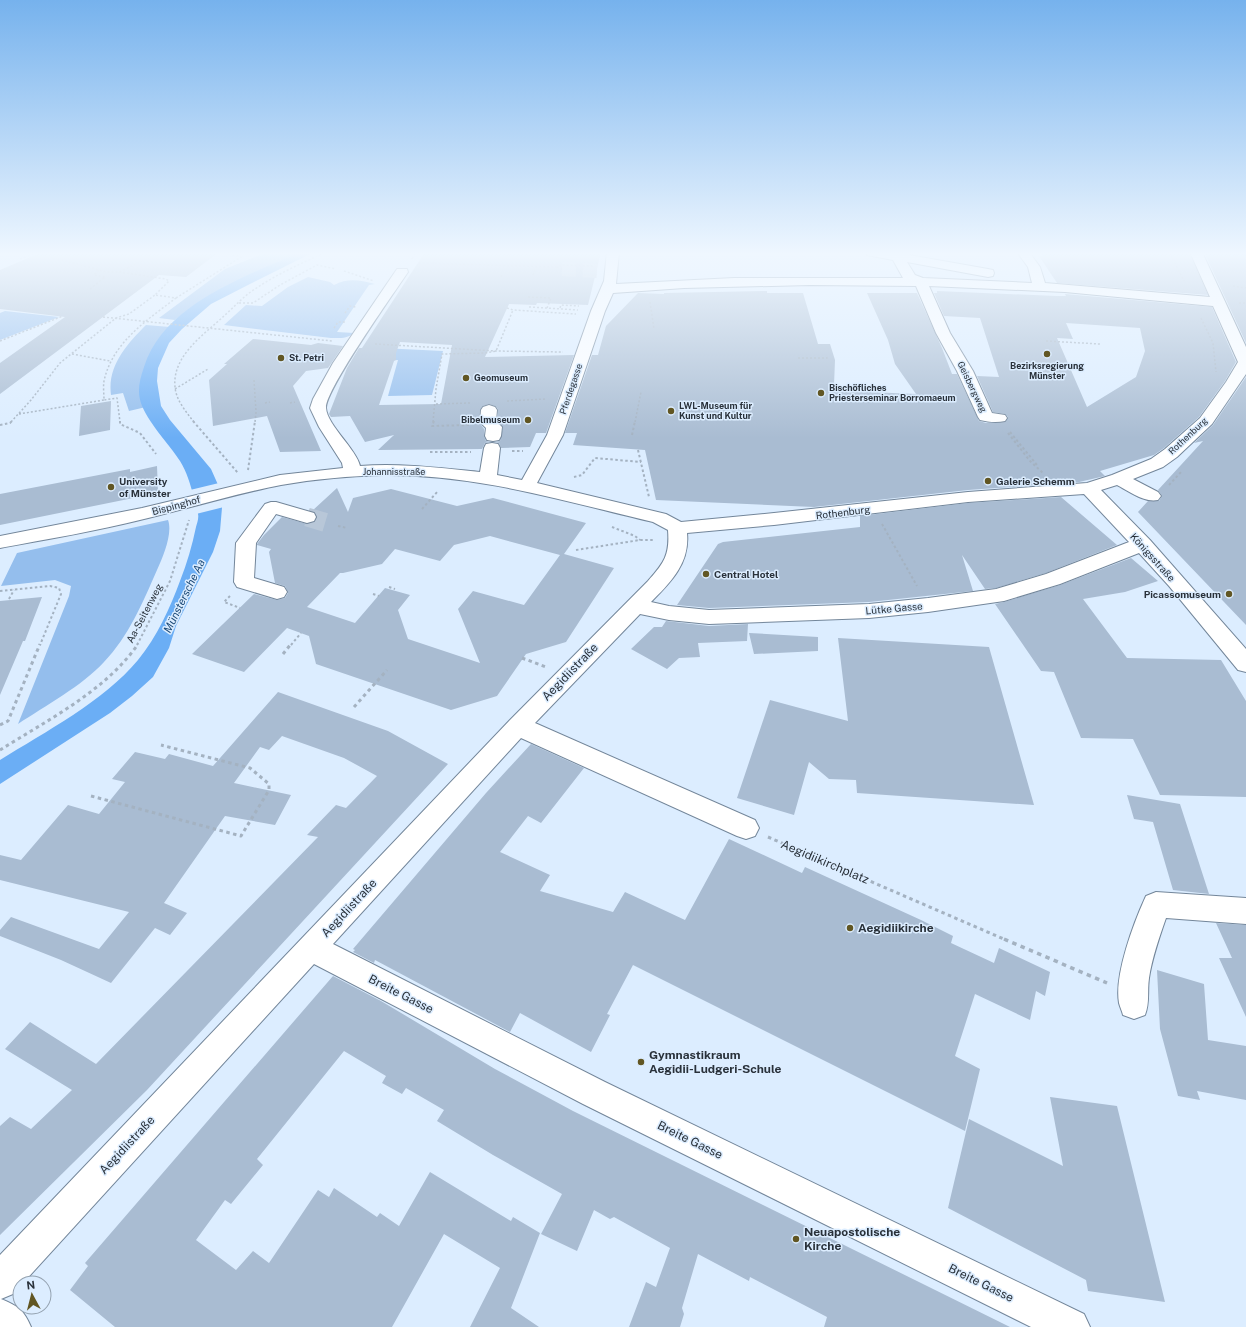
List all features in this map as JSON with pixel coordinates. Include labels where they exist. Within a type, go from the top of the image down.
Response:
[{"type":"street","name":"Johannisstraße","points":[[374,314],[323,393],[318,406],[319,412],[351,463],[353,472],[406,470],[488,478],[654,517]]},
{"type":"street","name":"Pferdegasse","points":[[527,486],[555,435],[597,314]]},
{"type":"street","name":"Geisbergweg","points":[[935,314],[941,329],[965,371],[986,417],[999,418]]},
{"type":"street","points":[[1222,314],[1244,368]]},
{"type":"street","name":"Rothenburg","points":[[677,528],[774,519],[968,497],[1089,488],[1118,480],[1157,463],[1171,453],[1206,421],[1244,368]]},
{"type":"street","points":[[488,478],[490,429]]},
{"type":"street","name":"Bispinghof","points":[[0,542],[142,514],[187,510],[242,484],[314,475],[353,472]]},
{"type":"street","points":[[1118,480],[1152,496]]},
{"type":"street","name":"Königsstraße","points":[[1089,488],[1143,544],[1246,664]]},
{"type":"street","points":[[276,508],[292,492]]},
{"type":"street","points":[[277,592],[244,582],[246,543],[268,510],[276,508],[306,516]]},
{"type":"street","points":[[654,517],[669,522],[677,528]]},
{"type":"street","name":"Aegidiistraße","points":[[0,1281],[518,726],[636,606],[675,561],[679,550],[677,528]]},
{"type":"street","name":"Lütke Gasse","points":[[636,606],[669,613],[709,617],[869,611],[928,605],[997,596],[1053,579],[1143,544]]},
{"type":"street","points":[[518,726],[746,828]]},
{"type":"street","points":[[1134,999],[1140,956],[1156,905],[1246,911]]},
{"type":"street","name":"Breite Gasse","points":[[312,948],[594,1093],[1071,1327]]},
{"type":"street","points":[[0,1317],[12,1327]]},
{"type":"path","points":[[0,425],[10,423],[31,400],[60,363],[116,318],[129,314]]},
{"type":"path","points":[[104,400],[103,383],[110,361],[133,331],[155,314]]},
{"type":"path","points":[[226,314],[184,355],[177,370],[175,389],[180,403],[189,416],[242,484],[247,474],[256,412],[254,380]]},
{"type":"path","points":[[496,351],[511,314]]},
{"type":"path","points":[[652,314],[654,329]]},
{"type":"path","points":[[1200,315],[1213,343],[1216,372]]},
{"type":"path","points":[[0,341],[62,316]]},
{"type":"path","points":[[103,317],[196,328],[355,343],[488,351],[584,353]]},
{"type":"path","points":[[334,328],[338,322],[350,323]]},
{"type":"path","points":[[1046,341],[1100,344]]},
{"type":"path","points":[[490,429],[466,426],[432,426],[436,416],[436,388],[442,361],[442,354],[485,353],[496,351]]},
{"type":"path","points":[[72,354],[110,361]]},
{"type":"path","points":[[798,358],[827,358],[826,356]]},
{"type":"path","points":[[175,389],[208,369]]},
{"type":"path","points":[[632,435],[641,392]]},
{"type":"path","points":[[18,414],[117,398],[120,424],[140,433],[156,454]]},
{"type":"path","points":[[265,403],[270,402]]},
{"type":"path","points":[[290,403],[295,402]]},
{"type":"path","name":"Geisbergweg","points":[[999,418],[1011,439],[1059,491]]},
{"type":"path","points":[[1015,438],[1037,466]]},
{"type":"path","points":[[638,450],[654,517]]},
{"type":"path","points":[[582,475],[595,458],[641,462]]},
{"type":"path","points":[[422,509],[441,488],[434,487]]},
{"type":"path","points":[[873,508],[928,605]]},
{"type":"path","name":"Aa-Seitenweg","points":[[0,750],[89,693],[128,659],[142,638],[170,580],[190,521],[187,510]]},
{"type":"path","points":[[576,550],[640,540],[634,536],[606,525]]},
{"type":"path","points":[[338,526],[347,528]]},
{"type":"path","points":[[0,591],[50,586],[59,588],[61,594],[8,720],[0,725]]},
{"type":"path","points":[[389,587],[395,589]]},
{"type":"path","points":[[9,599],[14,590]]},
{"type":"path","points":[[373,594],[379,596]]},
{"type":"path","points":[[283,654],[302,633]]},
{"type":"path","points":[[354,708],[387,670]]},
{"type":"path","points":[[91,796],[241,836],[269,790],[269,784],[266,780],[250,768],[161,745]]},
{"type":"path","name":"Aegidiikirchplatz","points":[[746,828],[1134,999]]},
{"type":"shaded area","points":[[0,314],[31,314],[59,317],[0,340]]},
{"type":"shaded area","points":[[164,314],[183,314],[175,320],[159,318]]},
{"type":"shaded area","points":[[236,314],[349,314],[337,332],[354,333],[346,337],[331,338],[224,325]]},
{"type":"shaded area","points":[[146,325],[170,327],[146,407],[129,411],[123,393],[111,395],[112,374],[120,356]]},
{"type":"shaded area","points":[[381,348],[443,351],[432,395],[388,396],[398,360],[373,361]]},
{"type":"shaded area","points":[[168,520],[169,531],[167,545],[162,559],[141,606],[128,630],[113,652],[85,679],[18,724],[69,596],[71,586],[55,580],[1,586],[17,553]]},
{"type":"water","name":"Münstersche Aa","points":[[183,314],[199,314],[169,343],[158,368],[157,381],[161,406],[170,420],[211,469],[223,496],[220,531],[213,552],[176,626],[169,648],[153,677],[110,713],[0,784],[0,760],[73,715],[91,702],[124,675],[138,660],[151,642],[162,622],[172,602],[185,568],[198,520],[197,507],[188,478],[182,465],[146,415],[139,395],[141,375],[144,367],[154,345],[169,326]]},
{"type":"pier","points":[[219,483],[225,495],[224,507],[196,514],[190,490]]},
{"type":"building","points":[[40,314],[107,314],[0,394],[0,363],[65,317]]},
{"type":"building","points":[[384,314],[505,314],[485,357],[574,355],[546,433],[536,433],[530,447],[501,448],[499,443],[496,442],[500,441],[503,427],[498,420],[498,409],[489,404],[483,406],[480,410],[479,422],[484,429],[486,441],[489,442],[485,443],[482,449],[378,450],[394,435],[365,442],[350,416],[331,417],[329,414],[347,368],[359,348],[362,348]],"holes":[[[400,342],[452,345],[441,404],[379,405],[394,361],[396,360],[396,353]]]},
{"type":"building","points":[[618,314],[809,314],[818,344],[830,344],[835,360],[834,385],[846,387],[845,391],[916,394],[895,364],[888,340],[876,314],[927,314],[952,374],[957,374],[979,421],[986,423],[1005,422],[1008,417],[1005,414],[993,412],[977,376],[999,377],[980,318],[944,316],[943,314],[1215,314],[1236,362],[1225,381],[1199,417],[1164,448],[1154,455],[1100,471],[1105,476],[1079,482],[968,490],[814,507],[656,500],[645,450],[573,445],[577,433],[565,433],[592,355],[598,355],[606,326]],"holes":[[[1066,323],[1140,328],[1145,351],[1136,377],[1087,407],[1057,338],[1073,339]]]},
{"type":"building","points":[[1233,314],[1246,314],[1246,343]]},
{"type":"building","points":[[253,339],[311,345],[318,343],[343,346],[328,368],[306,371],[293,386],[321,451],[280,452],[267,416],[213,426],[209,380],[227,364],[224,364]]},
{"type":"building","points":[[1246,377],[1246,625],[1138,512],[1148,501],[1159,501],[1162,496],[1158,490],[1203,441],[1194,443],[1213,425]]},
{"type":"building","points":[[111,401],[110,430],[79,436],[81,406]]},
{"type":"building","points":[[157,466],[158,493],[0,525],[0,494],[130,469],[130,472]]},
{"type":"building","points":[[337,488],[348,512],[353,498],[391,489],[457,506],[493,498],[586,523],[564,554],[614,568],[566,642],[526,654],[497,696],[451,710],[316,664],[309,636],[287,628],[244,672],[192,654],[254,594],[277,600],[285,598],[288,593],[285,586],[275,583],[269,552],[271,549],[257,544],[282,517],[307,524],[314,522],[317,516],[315,512],[312,511]],"holes":[[[490,536],[560,555],[524,605],[473,591],[458,609],[480,663],[408,639],[398,610],[410,595],[385,588],[355,623],[307,607],[340,573],[382,564],[395,549],[440,561],[454,545]]]},
{"type":"building","points":[[1061,497],[1117,545],[1046,573],[996,588],[985,589],[962,555],[973,591],[869,602],[709,608],[677,605],[718,544],[723,542],[860,527],[860,516],[968,503]]},
{"type":"building","points":[[1131,558],[1158,581],[1125,592],[1083,599],[1127,658],[1221,660],[1246,701],[1246,797],[1160,795],[1133,739],[1081,738],[1054,672],[1041,671],[995,604],[1060,585]]},
{"type":"building","points":[[42,597],[25,641],[23,641],[0,695],[0,601]]},
{"type":"building","points":[[666,621],[709,626],[748,624],[747,641],[698,643],[700,657],[679,658],[667,669],[631,649],[654,627],[662,627]]},
{"type":"building","points":[[749,633],[818,637],[818,651],[754,654]]},
{"type":"building","points":[[838,638],[989,647],[1034,805],[857,793],[856,780],[829,779],[809,762],[794,815],[737,798],[770,700],[848,721]]},
{"type":"building","points":[[278,692],[388,731],[448,764],[147,1090],[0,1235],[0,1126],[10,1117],[31,1129],[72,1090],[5,1049],[30,1022],[96,1064],[318,837],[307,835],[336,805],[346,808],[377,776],[344,758],[282,736],[269,750],[260,747],[234,783],[291,795],[275,825],[225,816],[164,903],[187,913],[170,935],[155,928],[111,983],[61,960],[0,936],[0,930],[11,917],[99,949],[129,912],[0,880],[0,855],[21,860],[68,805],[99,814],[125,782],[112,779],[135,752],[165,759],[169,754],[213,766]]},
{"type":"building","points":[[531,744],[584,768],[541,823],[528,816],[500,852],[550,875],[540,891],[613,912],[625,892],[685,920],[729,839],[802,873],[805,867],[921,920],[953,936],[951,943],[994,963],[999,948],[1050,972],[1045,996],[1036,991],[1030,1020],[975,994],[955,1056],[980,1069],[965,1131],[633,965],[607,1014],[610,1015],[591,1052],[520,1013],[510,1032],[375,960],[374,963],[353,952],[355,950],[353,949],[486,793]]},
{"type":"building","points":[[1127,795],[1180,804],[1209,894],[1173,890],[1153,822],[1134,819]]},
{"type":"building","points":[[1216,923],[1246,925],[1246,1017],[1219,958],[1232,958]]},
{"type":"building","points":[[1157,970],[1204,984],[1208,1040],[1246,1046],[1246,1100],[1197,1091],[1200,1100],[1178,1096],[1160,1029]]},
{"type":"building","points":[[333,976],[381,1001],[495,1069],[573,1111],[1010,1327],[824,1327],[827,1317],[750,1277],[749,1281],[698,1254],[682,1308],[684,1314],[680,1327],[629,1327],[646,1282],[656,1287],[670,1248],[614,1217],[610,1219],[594,1210],[577,1251],[541,1234],[562,1194],[437,1121],[444,1110],[406,1088],[402,1094],[382,1083],[386,1076],[344,1051],[257,1159],[263,1165],[231,1204],[225,1200],[196,1240],[236,1270],[253,1251],[269,1263],[318,1190],[329,1197],[334,1188],[377,1217],[380,1213],[399,1226],[430,1172],[511,1221],[513,1217],[540,1233],[511,1308],[539,1327],[470,1327],[500,1268],[444,1234],[392,1327],[115,1327],[70,1290],[88,1266],[85,1263]]},
{"type":"building","points":[[1050,1097],[1117,1106],[1165,1302],[1088,1291],[1086,1280],[948,1208],[969,1119],[1063,1166]]},
{"type":"tunnel","points":[[307,517],[327,523]]},
{"type":"place","name":"Bezirksregierung Münster","points":[[1047,354]]},
{"type":"place","name":"St. Petri","points":[[281,358]]},
{"type":"place","name":"Geomuseum","points":[[466,378]]},
{"type":"place","name":"Bischöfliches Priesterseminar Borromaeum","points":[[821,393]]},
{"type":"place","name":"LWL-Museum für Kunst und Kultur","points":[[671,411]]},
{"type":"place","name":"Bibelmuseum","points":[[528,420]]},
{"type":"place","name":"Galerie Schemm","points":[[988,481]]},
{"type":"place","name":"University of Münster","points":[[111,487]]},
{"type":"place","name":"Central Hotel","points":[[706,574]]},
{"type":"place","name":"Picassomuseum","points":[[1229,594]]},
{"type":"place","name":"Aegidiikirche","points":[[850,928]]},
{"type":"place","name":"Gymnastikraum Aegidii-Ludgeri-Schule","points":[[641,1062]]},
{"type":"place","name":"Neuapostolische Kirche","points":[[796,1239]]}]
